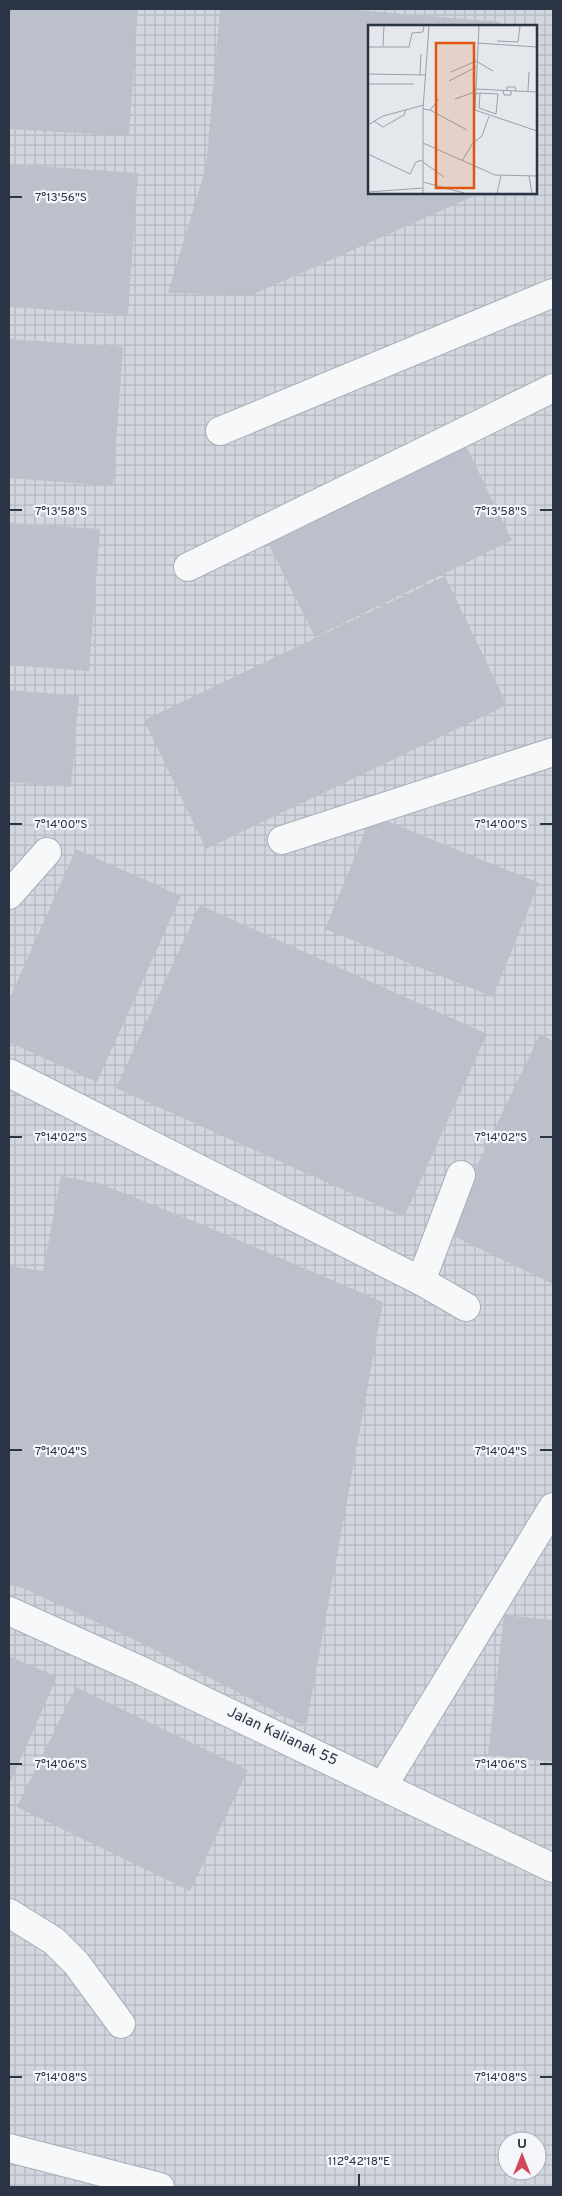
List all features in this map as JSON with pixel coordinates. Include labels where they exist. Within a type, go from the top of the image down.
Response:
[{"type":"lane","points":[[220,431],[553,293]]},
{"type":"lane","points":[[188,567],[553,388]]},
{"type":"lane","points":[[282,840],[553,752]]},
{"type":"lane","points":[[9,895],[46,852]]},
{"type":"lane","points":[[9,1073],[421,1281],[466,1307]]},
{"type":"lane","points":[[421,1281],[461,1175]]},
{"type":"lane","points":[[383,1786],[553,1507]]},
{"type":"lane","name":"Jalan Kalianak 55","points":[[9,1611],[153,1676],[553,1868]]},
{"type":"lane","points":[[9,1913],[54,1941],[76,1963],[121,2024]]},
{"type":"lane","points":[[9,2148],[160,2187]]},
{"type":"shaded area","points":[[9,9],[553,9],[553,2187],[9,2187]]},
{"type":"building","points":[[9,9],[138,9],[129,136],[9,129]]},
{"type":"building","points":[[220,9],[343,9],[501,22],[500,25],[368,25],[368,194],[479,194],[252,295],[168,293],[206,167]]},
{"type":"building","points":[[9,164],[138,173],[128,315],[9,307]]},
{"type":"building","points":[[9,339],[123,347],[113,486],[9,478]]},
{"type":"building","points":[[461,436],[512,540],[315,637],[263,533]]},
{"type":"building","points":[[9,523],[100,529],[89,671],[9,665]]},
{"type":"building","points":[[445,576],[507,705],[206,849],[144,720]]},
{"type":"building","points":[[9,690],[79,696],[71,787],[9,782]]},
{"type":"building","points":[[372,815],[539,883],[493,997],[325,929]]},
{"type":"building","points":[[76,849],[181,896],[97,1082],[9,1042],[9,1000]]},
{"type":"building","points":[[200,905],[487,1034],[404,1217],[116,1088]]},
{"type":"building","points":[[540,1034],[553,1041],[553,1284],[445,1232]]},
{"type":"building","points":[[61,1176],[101,1184],[208,1227],[383,1302],[306,1727],[137,1641],[25,1589],[9,1584],[9,1266],[43,1271]]},
{"type":"building","points":[[504,1615],[553,1620],[553,1762],[488,1755]]},
{"type":"building","points":[[9,1656],[57,1677],[9,1785]]},
{"type":"building","points":[[76,1687],[248,1770],[190,1891],[17,1807]]}]
